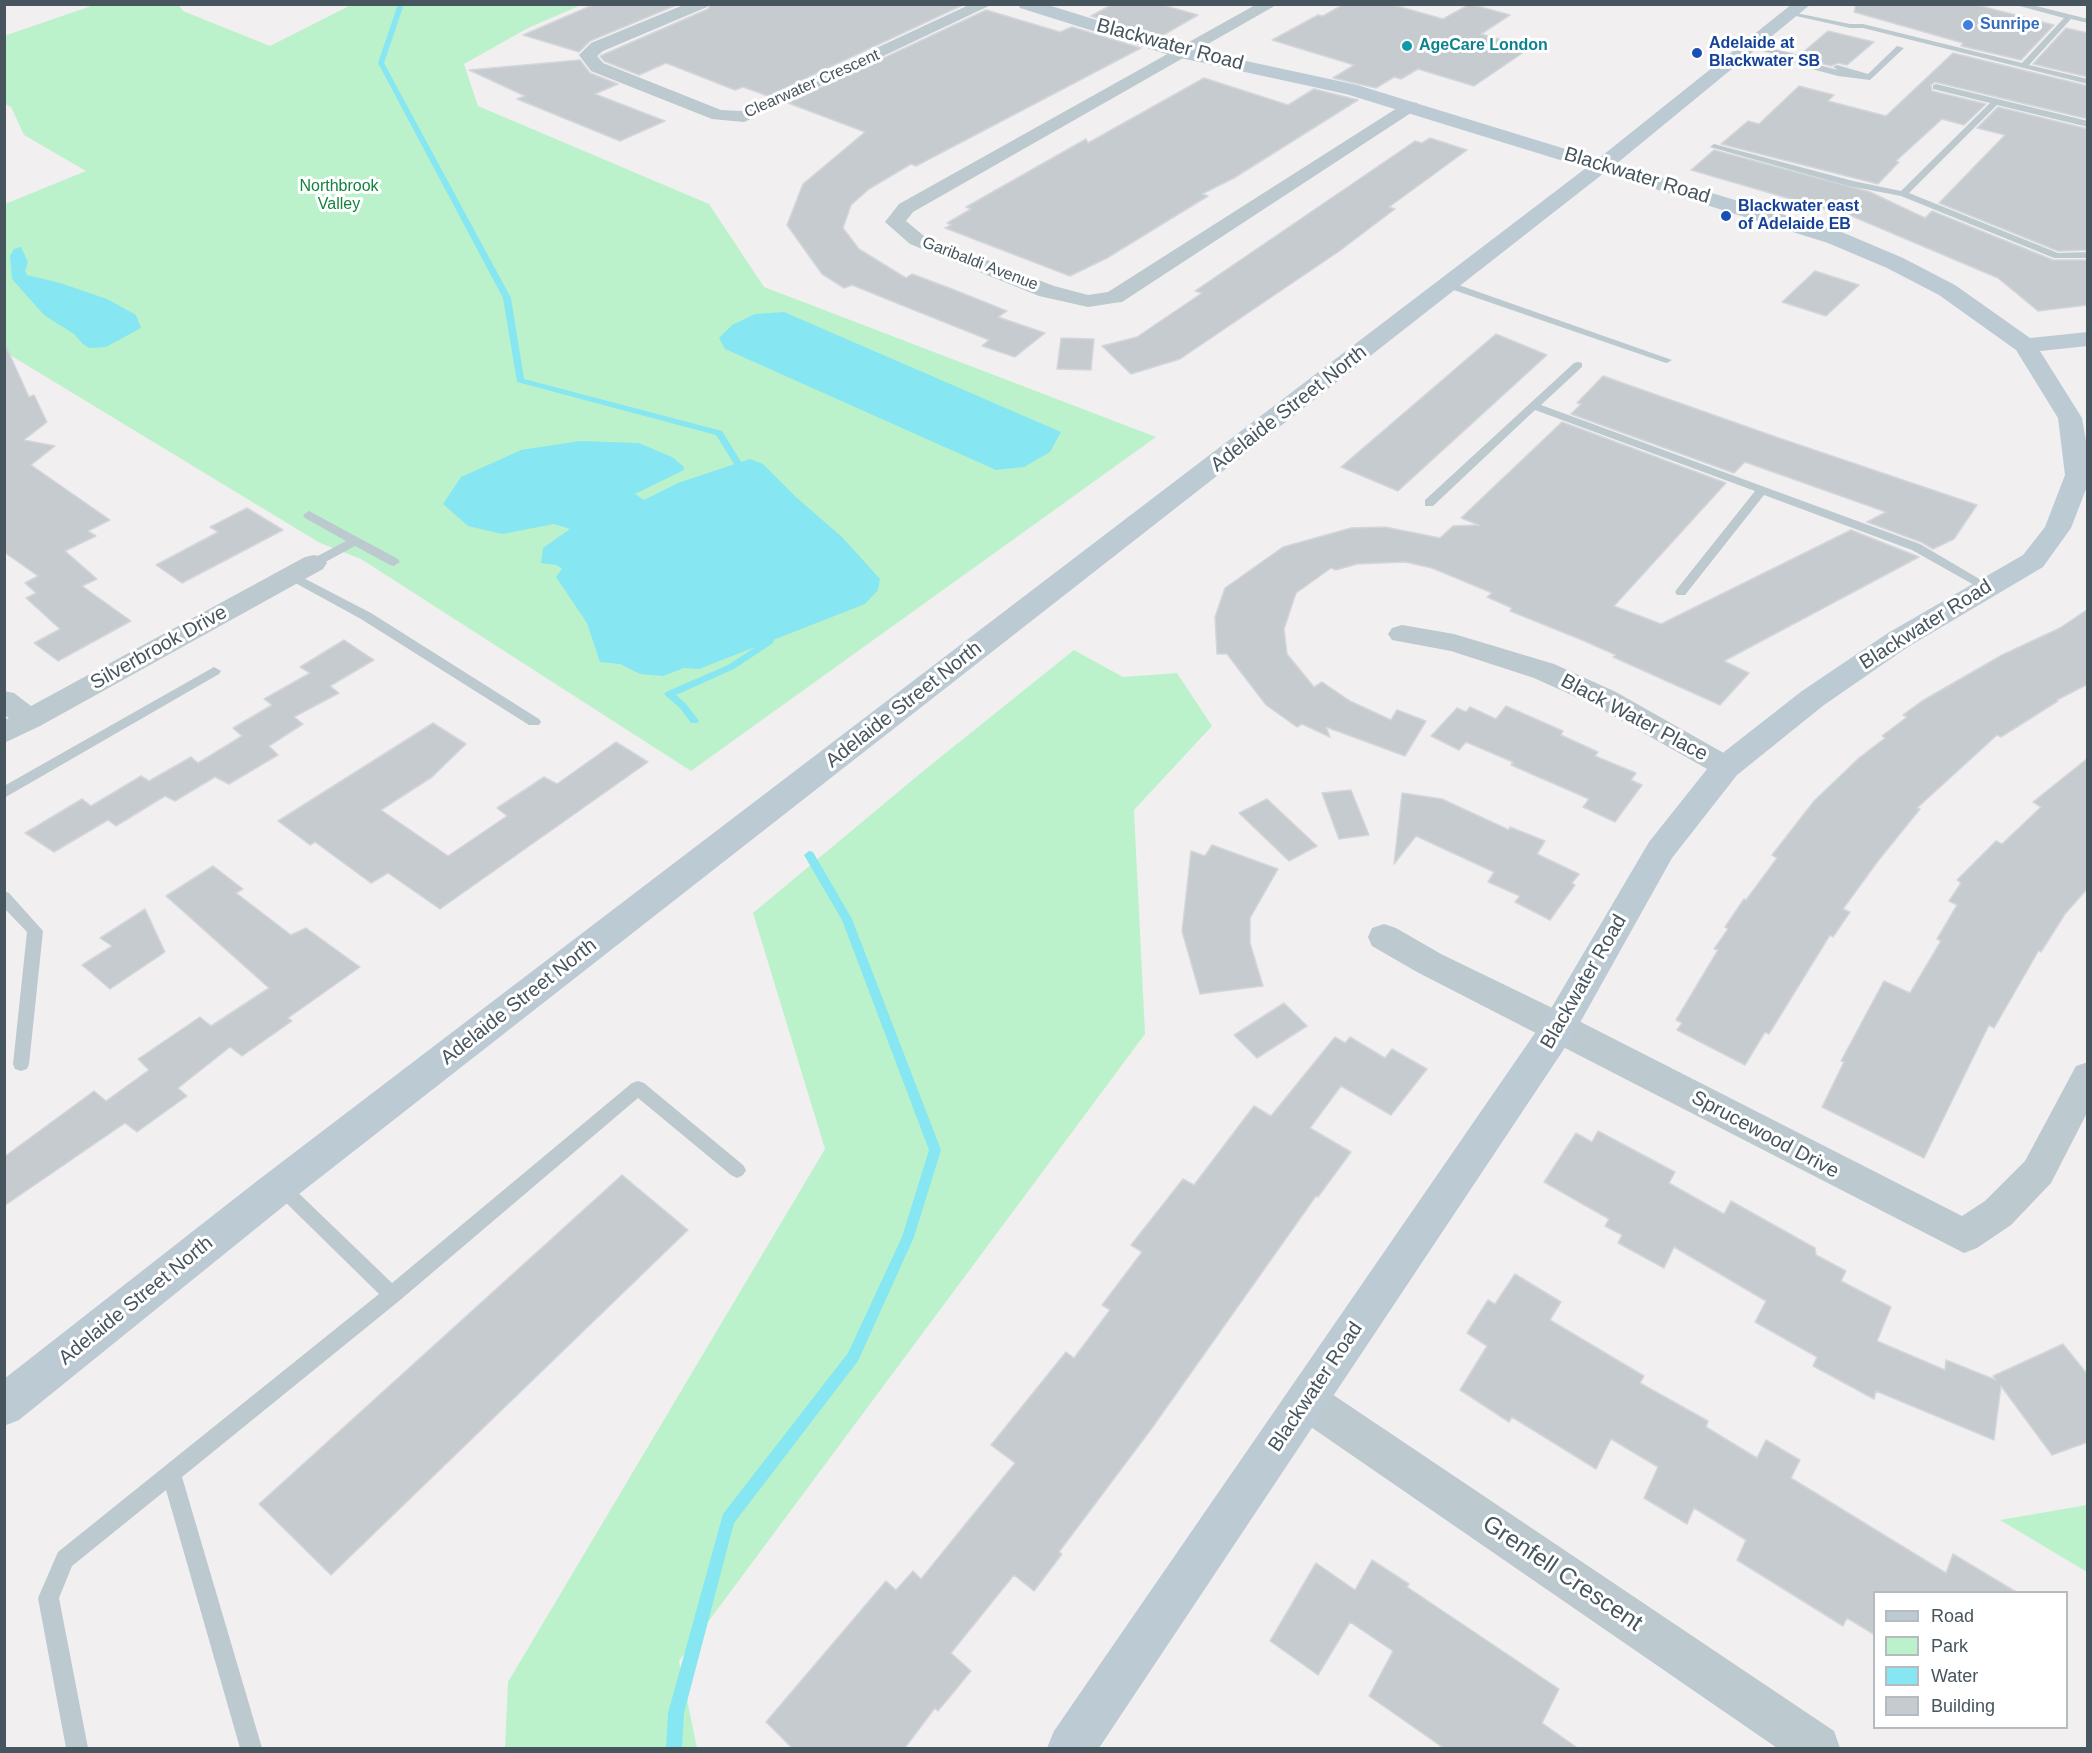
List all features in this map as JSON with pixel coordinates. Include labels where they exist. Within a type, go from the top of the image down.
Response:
[{"type":"street","name":"Clearwater Crescent","points":[[701,4],[597,47],[588,55],[597,67],[674,98],[718,115],[744,117],[985,4]]},
{"type":"street","name":"Blackwater Road","points":[[1026,4],[1182,53],[1350,89],[1411,107],[1836,238],[1895,263],[1947,290],[2025,346],[2070,418],[2078,475],[2058,528],[2033,561],[1898,640],[1822,692],[1726,767],[1660,850],[1559,1028],[1071,1749]]},
{"type":"street","name":"Garibaldi Avenue","points":[[1270,4],[906,208],[895,222],[917,240],[1047,291],[1088,301],[1114,297],[1411,107]]},
{"type":"street","name":"Adelaide Street North","points":[[4,1406],[280,1186],[1449,285],[1803,8]]},
{"type":"street","points":[[2025,346],[2088,339]]},
{"type":"street","name":"Silverbrook Drive","points":[[4,733],[303,570]]},
{"type":"street","name":"Black Water Place","points":[[1402,634],[1454,643],[1544,671],[1606,699],[1726,767]]},
{"type":"street","points":[[4,700],[30,719]]},
{"type":"street","name":"Sprucewood Drive","points":[[1384,937],[1429,963],[1964,1236],[1998,1213],[2038,1172],[2088,1076]]},
{"type":"street","name":"Grenfell Crescent","points":[[1306,1400],[1817,1749]]},
{"type":"lane","points":[[2016,4],[2088,21]]},
{"type":"lane","points":[[1803,8],[1850,26],[1863,26],[2088,82]]},
{"type":"lane","points":[[1824,11],[1858,21],[1863,26]]},
{"type":"lane","points":[[2024,66],[2069,17]]},
{"type":"lane","points":[[1752,46],[1809,60]]},
{"type":"lane","points":[[1837,67],[1870,77],[1900,48]]},
{"type":"lane","points":[[1791,57],[1800,63],[1838,73],[1851,73]]},
{"type":"lane","points":[[1936,87],[2088,124]]},
{"type":"lane","points":[[1904,194],[1996,101]]},
{"type":"lane","points":[[1714,147],[1852,184],[1904,194],[2057,256],[2088,255]]},
{"type":"lane","points":[[1449,285],[1667,360]]},
{"type":"lane","points":[[1429,503],[1578,365]]},
{"type":"lane","points":[[1534,406],[1916,547],[1987,587]]},
{"type":"lane","points":[[1681,592],[1762,490]]},
{"type":"lane","points":[[309,515],[394,562]]},
{"type":"lane","points":[[355,542],[303,570],[366,616],[534,722]]},
{"type":"lane","points":[[4,793],[214,671]]},
{"type":"lane","points":[[4,897],[35,931],[21,1064]]},
{"type":"lane","points":[[77,1749],[48,1598],[66,1559],[392,1295],[638,1088],[737,1170]]},
{"type":"lane","points":[[280,1186],[392,1295]]},
{"type":"lane","points":[[171,1473],[251,1749]]},
{"type":"green space","name":"Northbrook Valley","points":[[97,4],[179,5],[183,11],[270,46],[351,5],[581,5],[528,28],[464,64],[478,106],[709,204],[764,287],[1156,437],[691,771],[361,559],[320,543],[5,352],[5,204],[86,171],[24,135],[11,107],[5,104],[4,36]]},
{"type":"green space","points":[[1074,650],[1123,677],[1177,673],[1212,726],[1134,810],[1145,1034],[679,1661],[697,1748],[505,1748],[508,1682],[825,1149],[753,913],[922,772]]},
{"type":"green space","points":[[2087,1505],[2087,1572],[2000,1520]]},
{"type":"water","points":[[21,247],[28,262],[25,271],[27,275],[60,283],[107,299],[136,315],[141,328],[106,347],[89,348],[83,344],[74,334],[44,315],[12,279],[10,256],[14,249]]},
{"type":"water","points":[[784,312],[1061,432],[1050,452],[1024,467],[996,470],[725,349],[719,338],[732,325],[755,314]]},
{"type":"water","points":[[580,441],[639,443],[672,457],[684,467],[684,470],[635,494],[644,500],[678,483],[750,459],[763,464],[797,498],[842,537],[880,579],[878,590],[865,604],[699,669],[684,668],[663,676],[640,674],[620,664],[600,662],[587,623],[556,577],[562,569],[557,565],[541,563],[543,548],[570,529],[554,524],[502,534],[468,526],[443,504],[461,477],[521,450]]},
{"type":"building","points":[[595,4],[679,4],[590,41],[579,52],[523,35]]},
{"type":"building","points":[[711,4],[965,4],[768,96],[743,87],[735,90],[666,63],[639,75],[604,61],[600,56],[708,9]]},
{"type":"building","points":[[1113,4],[1159,4],[1198,15],[1160,37],[1091,16]]},
{"type":"building","name":"AgeCare London","points":[[1344,4],[1390,4],[1443,19],[1470,4],[1510,15],[1481,34],[1530,48],[1474,86],[1418,69],[1401,79],[1394,77],[1376,88],[1333,78],[1354,65],[1272,40]]},
{"type":"building","name":"Sunripe","points":[[1856,4],[1973,4],[2054,25],[2021,60],[1961,46],[1963,43],[1854,12]]},
{"type":"building","points":[[986,10],[1060,32],[1072,27],[1141,48],[916,166],[911,164],[869,189],[851,205],[843,228],[859,249],[906,278],[912,274],[952,289],[1007,311],[998,317],[1045,333],[1015,357],[982,346],[989,340],[852,285],[844,288],[822,274],[787,225],[803,184],[865,132],[788,103]]},
{"type":"building","points":[[2066,28],[2088,33],[2088,77],[2033,64]]},
{"type":"building","points":[[1828,31],[1874,42],[1847,65],[1838,63],[1831,66],[1809,60],[1811,58],[1802,53]]},
{"type":"building","points":[[1953,53],[2088,86],[2088,119],[1935,82],[1931,85],[1932,91],[1986,104],[1964,125],[1942,119],[1896,161],[1899,162],[1878,184],[1721,144],[1748,121],[1759,124],[1799,86],[1834,95],[1828,101],[1886,116]]},
{"type":"building","points":[[580,60],[590,73],[618,84],[595,94],[665,121],[620,141],[517,99],[525,96],[469,70]]},
{"type":"building","points":[[1204,78],[1288,105],[1314,89],[1358,100],[1234,178],[1202,194],[1208,196],[1107,258],[1070,276],[945,228],[951,225],[947,223],[971,209],[966,207],[1086,139],[1088,143]]},
{"type":"building","points":[[1998,107],[2088,129],[2088,250],[2058,251],[1939,203],[2005,135],[1977,128]]},
{"type":"building","points":[[1430,138],[1467,150],[1389,207],[1395,209],[1338,252],[1180,359],[1131,374],[1102,346],[1137,337],[1202,293],[1195,291],[1415,141],[1422,143]]},
{"type":"building","points":[[1714,150],[1870,192],[1925,218],[1932,211],[2053,260],[2088,260],[2088,305],[2038,311],[1998,278],[1835,209],[1832,211],[1691,170]]},
{"type":"building","points":[[1815,271],[1859,285],[1826,316],[1782,302]]},
{"type":"building","points":[[1496,334],[1547,355],[1398,491],[1341,467]]},
{"type":"building","points":[[1061,338],[1094,339],[1091,370],[1057,369]]},
{"type":"building","points":[[4,342],[29,397],[34,395],[47,422],[24,440],[55,446],[31,465],[110,520],[88,531],[96,536],[65,551],[97,579],[82,586],[131,621],[58,661],[34,643],[60,629],[26,598],[36,593],[25,583],[38,576],[4,552]]},
{"type":"building","points":[[1603,376],[1977,505],[1954,539],[1933,549],[1921,542],[1867,522],[1886,512],[1745,462],[1734,473],[1571,414],[1581,404],[1577,403]]},
{"type":"building","points":[[1562,422],[1726,483],[1614,606],[1661,624],[1851,530],[1919,557],[1724,661],[1749,673],[1720,705],[1613,657],[1616,655],[1510,611],[1512,608],[1487,597],[1492,593],[1432,568],[1405,562],[1357,564],[1336,570],[1331,568],[1296,593],[1284,629],[1287,654],[1314,687],[1322,682],[1350,701],[1391,720],[1397,710],[1426,721],[1405,756],[1326,727],[1330,737],[1302,724],[1297,727],[1266,705],[1227,654],[1217,654],[1215,617],[1225,588],[1283,547],[1351,528],[1385,527],[1440,538],[1453,526],[1479,525],[1461,518]]},
{"type":"building","points":[[247,508],[283,530],[182,583],[156,565],[218,532],[210,527]]},
{"type":"building","points":[[2088,609],[2088,684],[2057,700],[2001,737],[1997,735],[1917,808],[1920,809],[1843,909],[1850,912],[1833,937],[1830,935],[1769,1034],[1765,1032],[1745,1065],[1677,1030],[1682,1023],[1676,1020],[1718,950],[1714,949],[1728,929],[1725,927],[1777,858],[1772,855],[1814,801],[1859,758],[1885,738],[1882,736],[1907,717],[1903,715],[1922,701],[2002,655],[2060,628]]},
{"type":"building","points":[[344,640],[374,660],[330,686],[339,693],[294,717],[303,724],[269,746],[278,755],[229,784],[215,777],[175,801],[165,796],[116,826],[108,820],[54,852],[25,833],[82,799],[91,806],[141,776],[149,781],[191,757],[198,763],[242,736],[233,728],[272,705],[264,699],[310,673],[300,667]]},
{"type":"building","points":[[1506,706],[1563,731],[1561,735],[1598,752],[1595,756],[1636,773],[1631,780],[1642,785],[1615,822],[1583,807],[1589,799],[1511,765],[1513,762],[1466,742],[1459,750],[1431,736],[1457,708],[1466,712],[1470,707],[1496,719]]},
{"type":"building","points":[[433,723],[466,744],[432,777],[381,810],[448,856],[507,816],[497,808],[544,777],[557,784],[616,742],[648,762],[440,909],[388,873],[371,883],[315,842],[310,845],[278,821]]},
{"type":"building","points":[[2088,758],[2088,888],[2065,914],[2041,952],[2039,950],[1994,1028],[1989,1025],[1924,1158],[1822,1107],[1844,1062],[1841,1061],[1884,981],[1910,993],[1941,941],[1937,939],[1957,905],[1949,901],[1961,883],[1957,880],[1996,841],[2002,844],[2041,807],[2033,802]]},
{"type":"building","points":[[1351,790],[1369,835],[1339,839],[1322,793]]},
{"type":"building","points":[[1402,793],[1442,799],[1509,830],[1510,827],[1545,841],[1537,854],[1579,874],[1572,883],[1575,885],[1550,920],[1515,902],[1520,896],[1488,882],[1494,872],[1416,836],[1394,864]]},
{"type":"building","points":[[1267,799],[1317,846],[1289,861],[1239,813]]},
{"type":"building","points":[[1212,845],[1278,869],[1250,918],[1250,943],[1263,986],[1200,994],[1182,931],[1191,851],[1205,856]]},
{"type":"building","points":[[213,866],[243,889],[236,893],[291,935],[306,928],[360,967],[288,1018],[292,1021],[242,1056],[230,1047],[178,1088],[187,1096],[137,1132],[125,1123],[4,1206],[4,1157],[94,1091],[106,1101],[149,1070],[138,1059],[200,1017],[211,1026],[269,988],[166,896]]},
{"type":"building","points":[[145,909],[165,952],[110,989],[82,965],[112,946],[100,938]]},
{"type":"building","points":[[1284,1003],[1307,1026],[1257,1058],[1234,1035]]},
{"type":"building","points":[[1335,1037],[1345,1043],[1350,1037],[1385,1058],[1392,1049],[1427,1069],[1391,1115],[1341,1086],[1310,1128],[1351,1152],[1318,1197],[1316,1196],[1152,1428],[1059,1552],[1062,1554],[1034,1591],[1014,1575],[951,1653],[971,1671],[938,1711],[935,1708],[904,1749],[793,1749],[766,1722],[886,1581],[896,1590],[913,1571],[921,1579],[1015,1463],[991,1445],[1066,1352],[1074,1358],[1110,1310],[1102,1305],[1142,1252],[1131,1245],[1183,1179],[1194,1185],[1254,1106],[1271,1116]]},
{"type":"building","points":[[1598,1131],[1675,1172],[1669,1183],[1724,1214],[1731,1201],[1815,1248],[1816,1255],[1846,1271],[1841,1281],[1891,1307],[1877,1341],[1945,1370],[1946,1360],[1996,1380],[1993,1376],[2063,1344],[2088,1375],[2088,1442],[2052,1455],[2001,1386],[1994,1440],[1876,1391],[1874,1399],[1813,1366],[1817,1357],[1755,1322],[1766,1301],[1674,1247],[1664,1268],[1618,1243],[1622,1235],[1605,1226],[1609,1219],[1544,1182],[1576,1133],[1592,1142]]},
{"type":"building","points":[[622,1175],[688,1230],[331,1575],[259,1504]]},
{"type":"building","points":[[1515,1274],[1561,1302],[1550,1320],[1644,1376],[1640,1383],[1708,1421],[1706,1427],[1757,1458],[1766,1440],[1800,1460],[1791,1478],[1946,1573],[1953,1554],[2015,1591],[1873,1591],[1873,1634],[1847,1618],[1843,1626],[1737,1560],[1746,1540],[1694,1508],[1687,1524],[1644,1498],[1658,1467],[1611,1439],[1596,1469],[1512,1417],[1509,1422],[1460,1390],[1487,1346],[1467,1333],[1488,1300],[1495,1304]]},
{"type":"building","points":[[1372,1560],[1409,1584],[1407,1587],[1559,1689],[1542,1723],[1579,1749],[1445,1749],[1369,1696],[1393,1651],[1350,1622],[1318,1675],[1270,1641],[1316,1563],[1355,1590]]},
{"type":"waterway","points":[[401,4],[381,63],[507,298],[520,380],[719,433],[744,473]]},
{"type":"waterway","points":[[694,721],[683,706],[669,694],[731,667],[770,641],[772,627]]},
{"type":"waterway","points":[[674,1748],[676,1713],[728,1519],[853,1357],[908,1237],[935,1150],[847,919],[809,855]]},
{"type":"place","name":"Sunripe","points":[[1968,25]]},
{"type":"place","name":"AgeCare London","points":[[1407,46]]},
{"type":"place","name":"Adelaide at Blackwater SB","points":[[1697,53]]},
{"type":"place","name":"Blackwater east of Adelaide EB","points":[[1726,216]]}]
